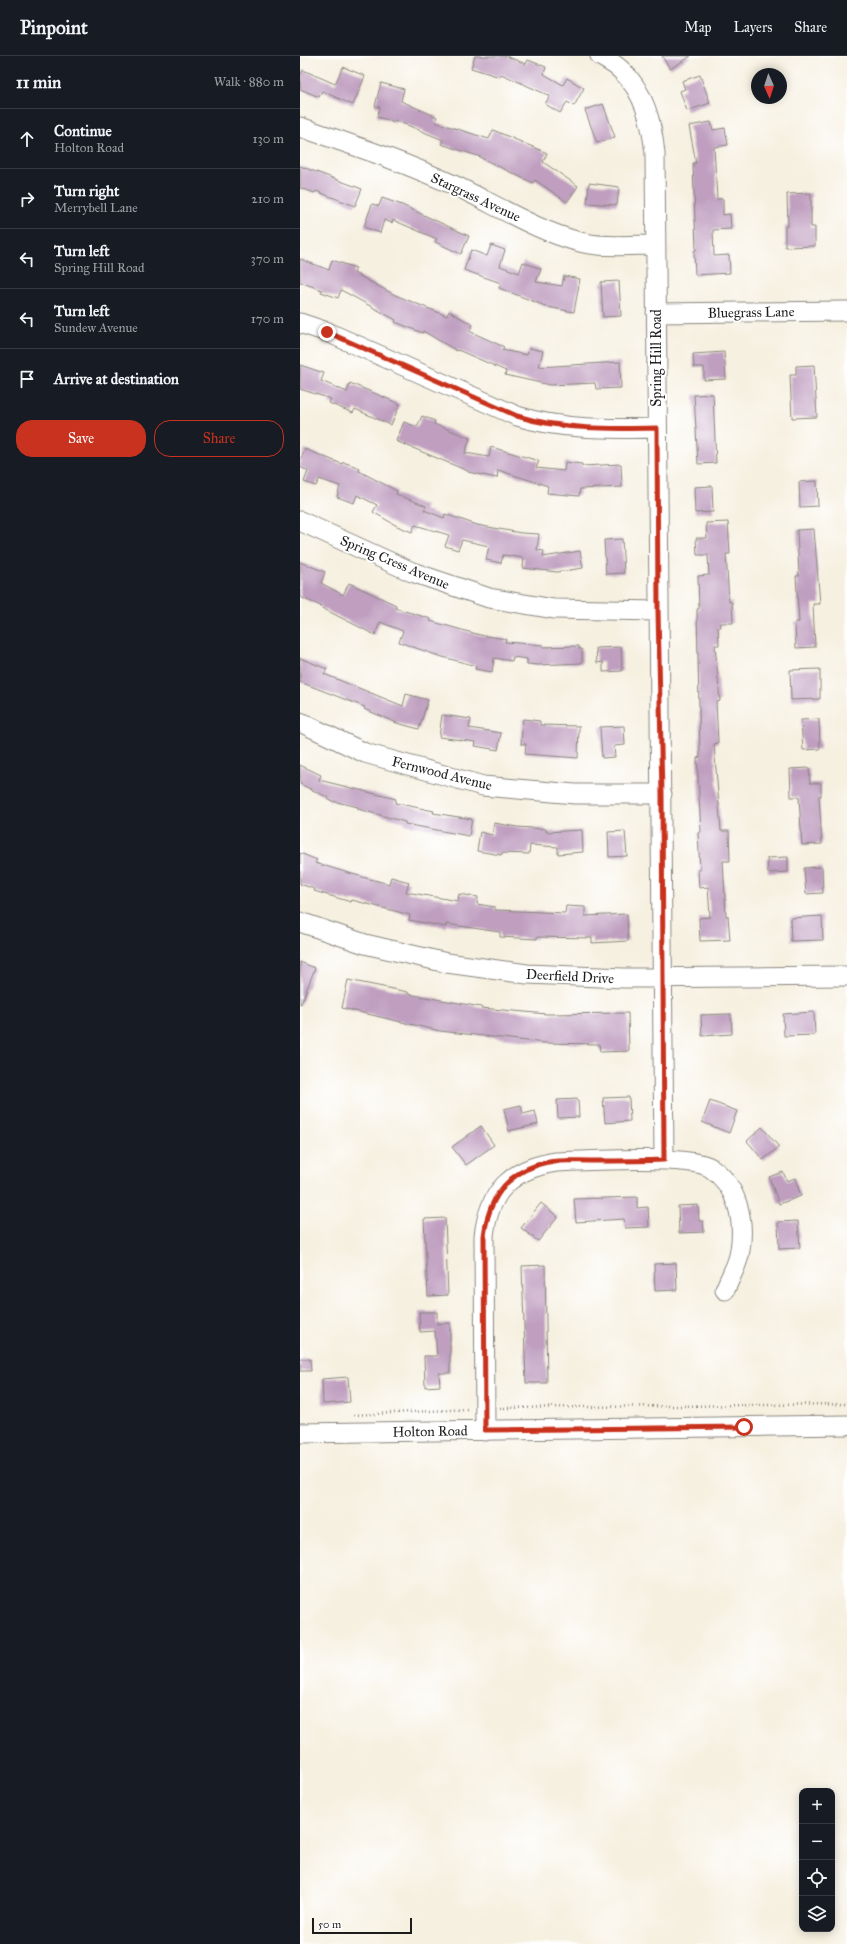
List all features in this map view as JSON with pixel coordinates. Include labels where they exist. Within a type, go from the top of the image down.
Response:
[{"type":"street","name":"Spring Hill Road","points":[[600,56],[621,70],[647,108],[653,131],[655,154],[658,611],[664,978],[664,1160]]},
{"type":"street","name":"Stargrass Avenue","points":[[300,127],[357,146],[456,186],[542,228],[574,240],[612,245],[655,245]]},
{"type":"street","name":"Bluegrass Lane","points":[[656,313],[847,311]]},
{"type":"street","points":[[300,323],[327,332],[517,416],[541,424],[614,428],[657,428]]},
{"type":"street","name":"Spring Cress Avenue","points":[[300,521],[412,572],[489,598],[554,609],[658,611]]},
{"type":"street","name":"Fernwood Avenue","points":[[300,722],[365,753],[483,786],[575,794],[662,794]]},
{"type":"street","name":"Deerfield Drive","points":[[300,922],[365,944],[447,963],[527,974],[585,978],[847,976]]},
{"type":"street","points":[[485,1430],[484,1236],[486,1217],[494,1200],[501,1190],[520,1172],[537,1165],[556,1162],[683,1160],[710,1167],[730,1187],[741,1214],[740,1250],[725,1290]]},
{"type":"street","name":"Holton Road","points":[[300,1433],[847,1426]]},
{"type":"path","points":[[346,1415],[485,1408],[847,1404]]},
{"type":"building","points":[[475,56],[506,56],[526,64],[528,60],[546,67],[544,74],[563,85],[567,78],[584,88],[574,106],[567,102],[560,113],[545,104],[550,96],[501,74],[500,77],[471,68]]},
{"type":"building","points":[[662,56],[691,56],[670,69]]},
{"type":"building","points":[[343,67],[365,76],[353,105],[322,91],[319,97],[300,89],[300,76],[303,70],[335,84]]},
{"type":"building","points":[[700,75],[710,103],[687,111],[680,91],[685,89],[682,81]]},
{"type":"building","points":[[381,83],[404,89],[401,101],[437,117],[435,122],[489,139],[493,130],[547,153],[543,162],[578,186],[567,202],[535,180],[533,183],[481,157],[441,144],[443,140],[395,120],[395,122],[377,117],[380,107],[375,106]]},
{"type":"building","points":[[603,104],[615,137],[597,143],[585,110]]},
{"type":"building","points":[[711,122],[713,130],[725,128],[728,145],[714,147],[717,199],[723,199],[723,215],[730,214],[731,229],[713,230],[714,256],[729,255],[730,273],[695,275],[694,251],[696,250],[693,163],[696,163],[689,126]]},
{"type":"building","points":[[300,166],[362,189],[355,206],[316,191],[315,193],[300,188]]},
{"type":"building","points":[[589,183],[619,187],[617,205],[587,203]]},
{"type":"building","points":[[811,193],[811,227],[815,227],[815,246],[785,247],[785,226],[788,226],[787,194]]},
{"type":"building","points":[[382,198],[402,205],[469,236],[461,254],[435,242],[437,239],[393,220],[392,223],[384,220],[380,233],[364,227],[372,204],[379,206]]},
{"type":"building","points":[[491,245],[505,250],[500,266],[519,273],[523,262],[541,269],[536,282],[562,286],[564,276],[580,279],[574,312],[542,306],[543,305],[499,288],[501,283],[464,270],[471,250],[487,256]]},
{"type":"building","points":[[300,259],[329,270],[332,260],[356,268],[354,273],[395,295],[447,316],[449,311],[473,325],[469,331],[504,347],[502,350],[527,355],[529,348],[543,351],[539,367],[620,362],[621,388],[596,389],[595,383],[550,385],[505,375],[506,371],[458,350],[457,351],[423,331],[423,333],[395,322],[396,320],[341,290],[338,298],[300,282]]},
{"type":"building","points":[[619,281],[621,316],[603,317],[601,282]]},
{"type":"building","points":[[724,352],[726,379],[704,380],[704,367],[694,367],[693,354]]},
{"type":"building","points":[[300,365],[324,373],[321,381],[347,392],[350,383],[400,404],[391,425],[355,409],[353,413],[329,403],[331,399],[300,389]]},
{"type":"building","points":[[814,365],[817,417],[792,418],[790,375],[796,375],[796,366]]},
{"type":"building","points":[[713,394],[716,463],[698,464],[694,395]]},
{"type":"building","points":[[422,416],[435,421],[434,424],[470,438],[465,453],[489,457],[491,447],[539,461],[536,468],[564,471],[565,462],[582,464],[582,466],[621,464],[622,487],[580,489],[579,496],[547,493],[548,486],[498,470],[497,478],[468,472],[396,441],[404,422],[417,427]]},
{"type":"building","points":[[305,449],[342,464],[343,462],[360,468],[359,471],[397,491],[396,494],[426,506],[424,510],[444,518],[445,514],[477,525],[521,533],[539,534],[537,550],[544,551],[543,557],[580,551],[583,568],[557,572],[523,568],[524,558],[503,555],[501,563],[486,560],[489,546],[462,540],[458,550],[445,546],[449,535],[415,525],[412,532],[397,526],[373,512],[377,505],[357,495],[354,503],[337,497],[340,486],[319,479],[316,486],[304,482],[308,471],[300,467],[300,461]]},
{"type":"building","points":[[817,481],[818,506],[800,507],[799,482]]},
{"type":"building","points":[[712,486],[713,512],[695,513],[694,487]]},
{"type":"building","points":[[728,522],[730,554],[726,554],[729,602],[732,602],[733,623],[720,623],[721,627],[718,627],[719,645],[715,645],[720,701],[716,702],[718,743],[714,744],[721,831],[729,831],[730,861],[723,861],[726,916],[728,916],[730,940],[700,941],[699,918],[710,917],[708,887],[699,888],[698,870],[700,870],[698,833],[701,832],[697,758],[700,757],[697,609],[699,609],[698,576],[709,575],[708,555],[697,555],[696,538],[707,538],[706,523]]},
{"type":"building","points":[[814,529],[820,604],[813,604],[815,647],[796,648],[795,622],[799,622],[796,576],[799,576],[797,530]]},
{"type":"building","points":[[622,539],[624,573],[606,574],[604,540]]},
{"type":"building","points":[[300,562],[325,572],[321,583],[343,595],[349,583],[396,605],[395,608],[431,619],[430,621],[480,635],[506,639],[505,642],[543,645],[543,647],[579,646],[579,649],[582,649],[582,663],[538,665],[527,664],[527,659],[513,657],[512,661],[494,658],[492,672],[475,669],[476,666],[439,656],[399,642],[403,631],[380,622],[375,635],[320,607],[321,606],[300,597]]},
{"type":"building","points":[[621,647],[622,671],[603,672],[603,662],[597,663],[596,648]]},
{"type":"building","points":[[300,658],[327,669],[324,674],[403,706],[406,694],[428,700],[419,729],[397,723],[364,709],[365,707],[300,682]]},
{"type":"building","points":[[820,669],[820,699],[791,700],[790,670]]},
{"type":"building","points":[[442,715],[471,719],[469,728],[501,733],[498,750],[475,746],[476,742],[439,737]]},
{"type":"building","points":[[523,719],[540,721],[540,725],[579,726],[578,758],[525,754],[526,744],[521,744]]},
{"type":"building","points":[[819,719],[820,749],[803,750],[801,720]]},
{"type":"building","points":[[624,726],[625,745],[614,746],[615,757],[602,758],[600,727]]},
{"type":"building","points":[[300,765],[321,775],[319,780],[396,799],[395,803],[434,811],[433,813],[472,819],[469,836],[405,824],[405,822],[358,809],[358,807],[328,800],[329,798],[300,784]]},
{"type":"building","points":[[809,768],[810,783],[821,783],[821,796],[819,796],[822,844],[802,845],[799,797],[791,797],[790,769]]},
{"type":"building","points":[[494,823],[517,827],[546,829],[546,832],[582,830],[583,852],[558,854],[558,847],[530,845],[529,854],[502,853],[501,855],[477,851],[480,832],[492,835]]},
{"type":"building","points":[[625,831],[627,856],[609,857],[608,832]]},
{"type":"building","points":[[300,853],[317,860],[315,863],[366,878],[389,884],[391,877],[409,882],[406,892],[458,901],[459,894],[478,897],[477,904],[495,907],[495,910],[565,913],[566,906],[585,907],[585,916],[627,914],[628,941],[592,943],[592,938],[537,937],[537,939],[500,937],[500,932],[446,924],[446,927],[409,920],[410,915],[352,900],[351,902],[314,891],[315,889],[300,884]]},
{"type":"building","points":[[788,857],[788,872],[768,873],[767,858]]},
{"type":"building","points":[[822,867],[823,893],[806,894],[804,868]]},
{"type":"building","points":[[822,916],[823,940],[791,941],[790,918]]},
{"type":"building","points":[[300,962],[315,968],[301,1004],[300,1004]]},
{"type":"building","points":[[348,980],[408,992],[408,994],[481,1008],[547,1014],[628,1013],[629,1051],[600,1052],[599,1044],[545,1043],[440,1031],[342,1008]]},
{"type":"building","points":[[814,1012],[815,1035],[784,1036],[783,1014]]},
{"type":"building","points":[[731,1014],[732,1034],[702,1036],[701,1015]]},
{"type":"building","points":[[629,1097],[630,1121],[605,1123],[603,1098]]},
{"type":"building","points":[[578,1099],[579,1117],[558,1118],[557,1100]]},
{"type":"building","points":[[710,1101],[737,1111],[729,1133],[702,1122]]},
{"type":"building","points":[[521,1105],[523,1114],[535,1111],[538,1124],[509,1131],[504,1109]]},
{"type":"building","points":[[481,1126],[494,1145],[466,1165],[452,1147]]},
{"type":"building","points":[[762,1127],[779,1147],[763,1160],[747,1141]]},
{"type":"building","points":[[783,1172],[787,1181],[795,1178],[801,1196],[779,1204],[769,1177]]},
{"type":"building","points":[[637,1197],[637,1208],[648,1207],[649,1227],[625,1228],[624,1219],[576,1222],[574,1199]]},
{"type":"building","points":[[541,1203],[558,1217],[538,1241],[521,1228]]},
{"type":"building","points":[[698,1205],[699,1221],[703,1221],[704,1232],[679,1233],[678,1206]]},
{"type":"building","points":[[445,1218],[448,1295],[428,1296],[424,1219]]},
{"type":"building","points":[[798,1221],[800,1248],[779,1249],[778,1222]]},
{"type":"building","points":[[676,1263],[677,1290],[655,1291],[654,1264]]},
{"type":"building","points":[[545,1265],[547,1383],[526,1383],[522,1266]]},
{"type":"building","points":[[419,1312],[437,1312],[437,1324],[450,1323],[450,1373],[439,1373],[440,1386],[425,1387],[424,1356],[437,1356],[435,1331],[420,1332]]},
{"type":"building","points":[[300,1359],[310,1359],[311,1371],[300,1371]]},
{"type":"building","points":[[348,1377],[350,1402],[323,1404],[322,1379]]},
{"type":"route","points":[[327,332],[455,390],[517,416],[541,424],[565,427],[657,428],[658,611],[664,978],[664,1160],[556,1162],[537,1165],[520,1172],[504,1185],[494,1200],[486,1217],[484,1236],[485,1430],[744,1427]]}]
